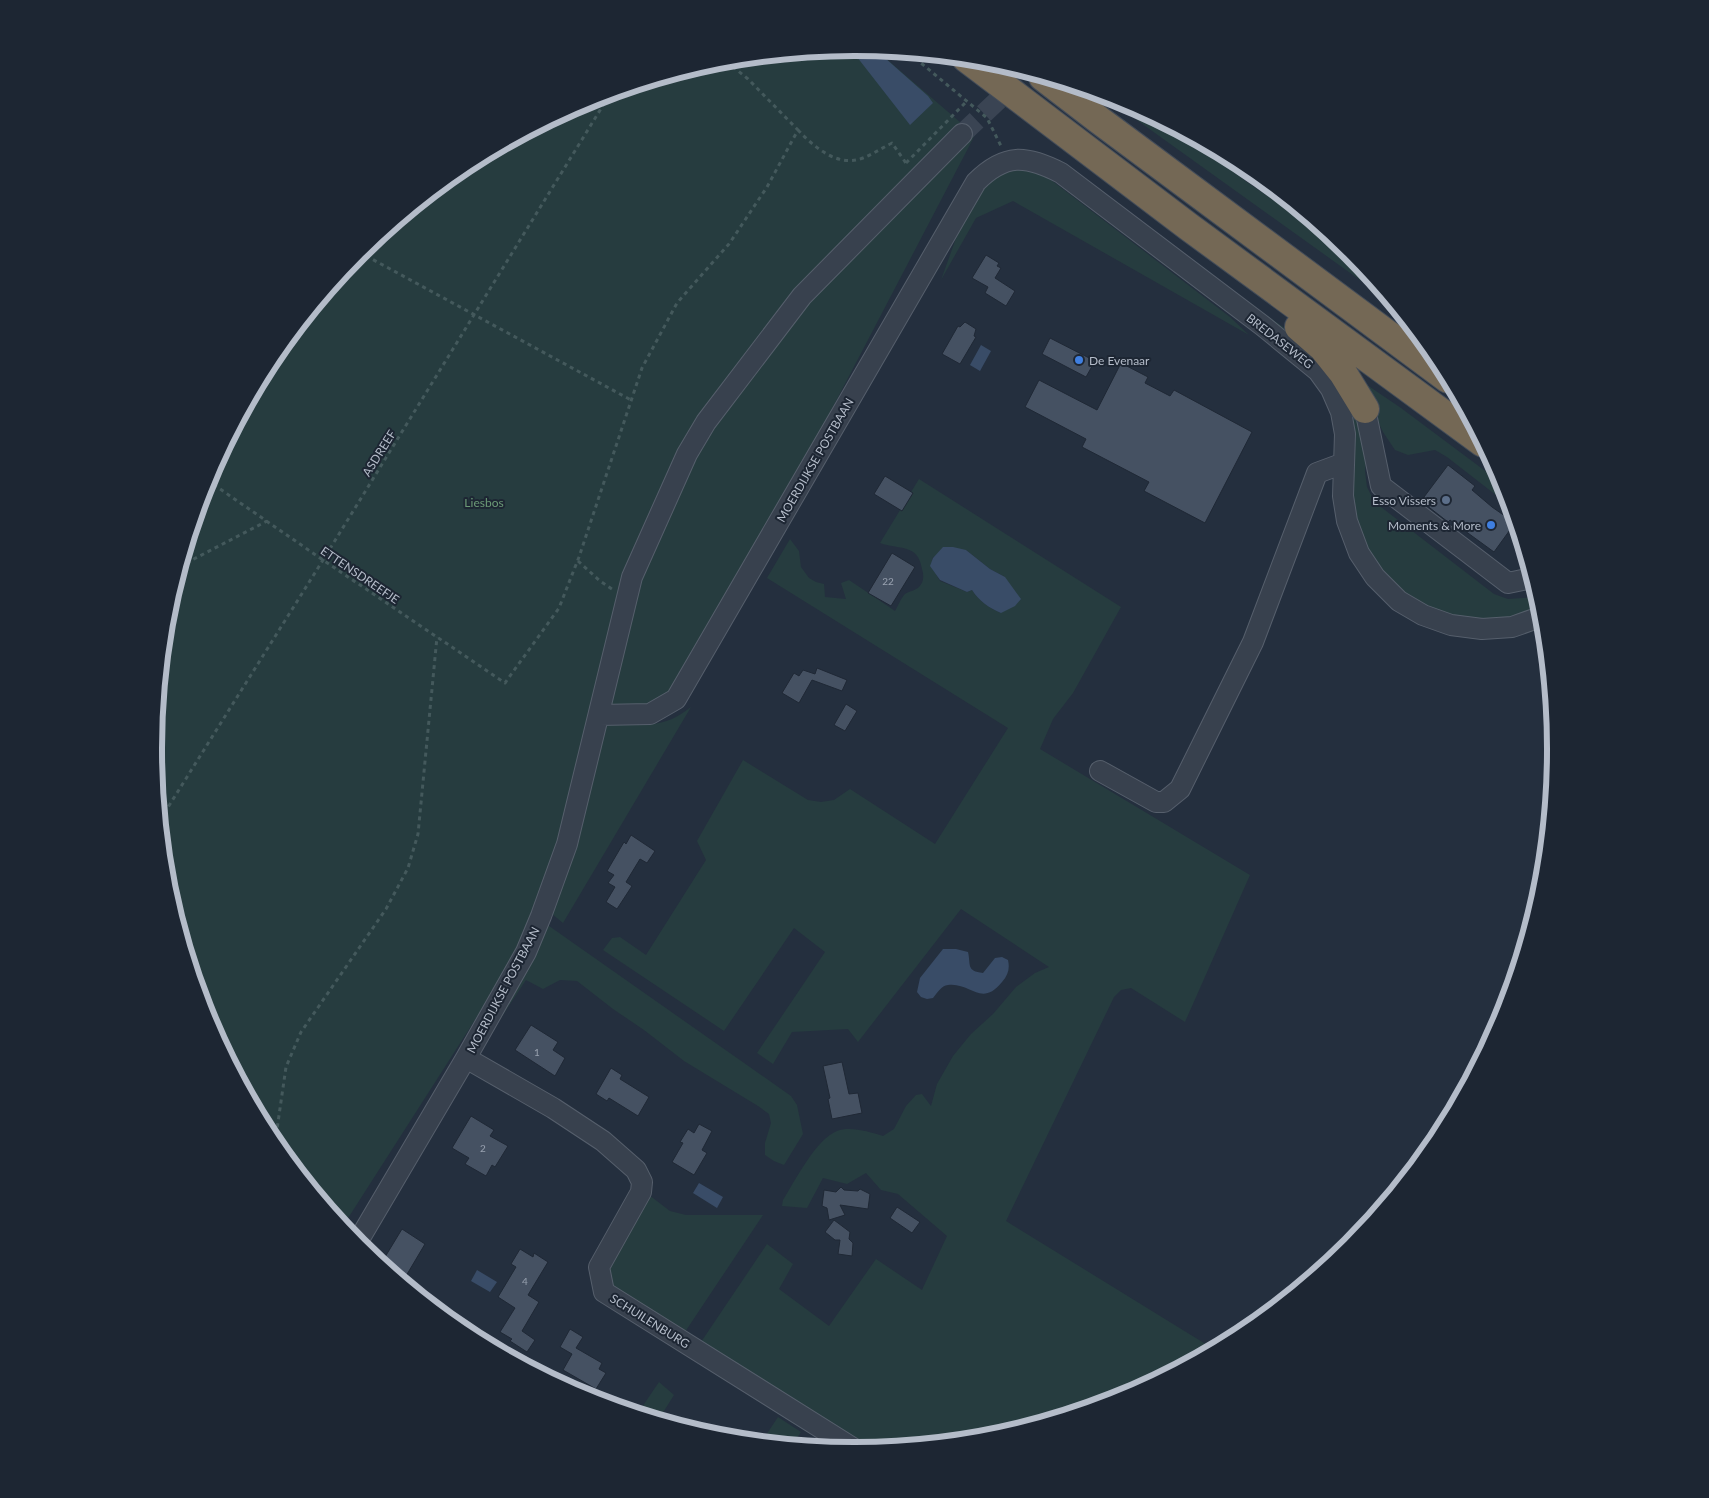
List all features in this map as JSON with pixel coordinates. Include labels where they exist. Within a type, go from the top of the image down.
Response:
[{"type":"highway","points":[[979,68],[1472,436]]},
{"type":"highway","points":[[1055,86],[1433,367]]},
{"type":"highway","points":[[1190,227],[1244,284],[1323,348],[1343,373],[1365,409]]},
{"type":"street","name":"MOERDIJKSE POSTBAAN","points":[[362,1235],[526,952],[541,916],[567,844],[632,577],[687,454],[706,422],[802,296],[962,134]]},
{"type":"street","name":"BREDASEWEG","points":[[1006,160],[1027,160],[1045,165],[1060,173],[1263,326],[1318,371],[1331,389],[1341,412],[1345,434],[1344,496],[1347,521],[1359,553],[1375,577],[1399,601],[1423,615],[1451,625],[1482,629],[1512,627],[1535,619]]},
{"type":"street","name":"MOERDIJKSE POSTBAAN","points":[[599,715],[650,714],[676,699],[976,182],[989,169],[1006,160]]},
{"type":"street","points":[[1365,409],[1381,486],[1508,583],[1526,579]]},
{"type":"street","points":[[1100,771],[1156,802],[1164,802],[1180,788],[1253,642],[1317,473],[1344,464]]},
{"type":"street","name":"SCHUILENBURG","points":[[466,1058],[561,1113],[603,1141],[636,1170],[642,1182],[641,1192],[599,1267],[604,1292],[842,1441]]},
{"type":"path","points":[[917,59],[987,118],[998,138],[1006,160]]},
{"type":"path","points":[[734,67],[748,79],[813,146],[831,156],[847,161],[862,159],[892,143],[906,163],[967,101]]},
{"type":"path","name":"ASDREEF","points":[[165,812],[323,560],[604,103]]},
{"type":"path","points":[[627,598],[600,582],[578,561],[642,368],[676,303],[729,244],[767,187],[798,130]]},
{"type":"path","points":[[368,257],[631,400]]},
{"type":"path","name":"ETTENSDREEFJE","points":[[214,485],[505,682],[559,608],[578,561]]},
{"type":"path","points":[[187,563],[267,521]]},
{"type":"path","points":[[276,1131],[286,1068],[301,1032],[386,909],[408,868],[418,834],[437,637]]},
{"type":"green space","name":"Liesbos","points":[[854,56],[885,57],[975,135],[812,447],[651,724],[672,719],[691,707],[563,923],[546,909],[347,1220],[305,1171],[278,1134],[233,1055],[214,1014],[199,972],[185,928],[175,884],[163,794],[163,704],[175,614],[185,570],[214,484],[233,443],[255,403],[278,364],[305,327],[365,259],[398,228],[433,199],[470,173],[508,149],[589,109],[675,80],[764,62]]},
{"type":"green space","points":[[1124,111],[1201,149],[1286,207],[1344,259],[1372,288]]},
{"type":"green space","points":[[1009,167],[1042,173],[1230,317],[1249,335],[1013,201],[976,218],[941,280],[969,202],[980,186]]},
{"type":"green space","points":[[1174,251],[1308,344],[1329,365],[1368,440],[1365,471],[1367,487],[1372,497],[1381,507],[1494,594],[1508,599],[1530,598],[1534,612],[1482,624],[1411,604],[1362,551],[1336,394]]},
{"type":"green space","points":[[1348,372],[1401,408],[1491,475],[1500,498],[1447,457],[1435,450],[1408,455],[1395,450],[1383,432],[1367,399]]},
{"type":"green space","points":[[919,479],[1121,607],[1073,693],[1053,719],[1040,749],[1250,875],[1185,1022],[1131,988],[1121,990],[1114,997],[1006,1221],[1207,1345],[1120,1389],[1034,1418],[945,1436],[854,1442],[850,1442],[699,1345],[767,1244],[793,1264],[779,1289],[829,1326],[876,1259],[922,1290],[947,1236],[898,1194],[881,1190],[866,1173],[847,1184],[823,1178],[807,1208],[782,1206],[783,1200],[814,1151],[829,1135],[848,1129],[883,1136],[894,1129],[906,1106],[916,1095],[922,1094],[931,1106],[937,1084],[953,1056],[971,1034],[993,1014],[1016,987],[1035,973],[1049,967],[961,909],[858,1042],[848,1029],[792,1032],[773,1064],[757,1053],[825,952],[794,928],[724,1031],[603,950],[612,938],[620,937],[646,955],[706,860],[697,841],[743,760],[808,800],[821,802],[834,800],[850,789],[935,844],[1008,728],[767,578],[790,539],[799,551],[801,567],[809,578],[824,584],[825,597],[846,599],[841,583],[849,580],[895,611],[905,594],[921,585],[923,571],[920,561],[912,551],[880,543]],"holes":[[[966,550],[990,569],[1005,577],[1001,613],[985,604],[972,590],[967,592],[940,581],[931,566],[933,557]]]},
{"type":"green space","points":[[542,921],[791,1096],[797,1105],[803,1134],[784,1165],[765,1155],[765,1143],[771,1123],[769,1114],[684,1061],[577,981],[560,980],[543,989],[526,980],[474,1059]]},
{"type":"green space","points":[[649,1195],[670,1211],[686,1215],[763,1215],[683,1335],[613,1291],[602,1273]]},
{"type":"green space","points":[[456,1314],[529,1360],[508,1349]]},
{"type":"green space","points":[[659,1382],[674,1395],[662,1414],[641,1408]]},
{"type":"green space","points":[[778,1417],[801,1432],[796,1439],[765,1436]]},
{"type":"water","points":[[856,56],[884,57],[928,96],[933,103],[910,125]]},
{"type":"water","points":[[981,345],[991,351],[980,371],[970,365]]},
{"type":"water","points":[[943,547],[966,550],[990,569],[1005,577],[1021,599],[1015,606],[1001,613],[985,604],[972,590],[967,592],[940,580],[930,566],[933,558]]},
{"type":"water","points":[[943,949],[956,949],[968,952],[970,967],[974,971],[983,973],[995,958],[1002,957],[1008,960],[1009,969],[1002,982],[988,993],[982,994],[956,985],[948,985],[941,988],[933,998],[921,997],[917,992],[920,978]]},
{"type":"water","points":[[699,1183],[723,1197],[717,1208],[693,1193]]},
{"type":"water","points":[[477,1270],[497,1282],[490,1292],[471,1281]]},
{"type":"building","points":[[986,255],[999,263],[997,266],[1001,268],[995,278],[1015,291],[1006,306],[985,293],[988,287],[972,278]]},
{"type":"building","points":[[965,322],[976,329],[974,336],[976,337],[960,364],[942,354],[958,326],[960,327]]},
{"type":"building","points":[[1050,338],[1095,361],[1086,377],[1042,354]]},
{"type":"building","points":[[1121,363],[1148,377],[1145,383],[1170,396],[1174,390],[1252,432],[1205,523],[1144,491],[1149,482],[1082,447],[1086,439],[1025,407],[1039,380],[1097,410]]},
{"type":"building","points":[[1448,465],[1475,486],[1472,490],[1507,517],[1511,529],[1494,552],[1450,520],[1448,522],[1421,501]]},
{"type":"building","points":[[885,476],[913,493],[902,511],[874,494]]},
{"type":"building","points":[[892,553],[915,567],[891,606],[868,593]]},
{"type":"building","points":[[817,668],[847,680],[842,691],[812,680],[799,703],[782,693],[794,673],[799,676],[803,670],[815,674]]},
{"type":"building","points":[[846,704],[857,711],[845,731],[834,725]]},
{"type":"building","points":[[631,835],[655,851],[647,863],[640,859],[626,882],[632,886],[617,909],[606,902],[615,887],[608,883],[614,875],[607,871],[624,842],[626,844]]},
{"type":"building","points":[[531,1025],[558,1042],[553,1050],[565,1058],[555,1076],[515,1050]]},
{"type":"building","points":[[842,1062],[849,1094],[858,1093],[862,1113],[832,1119],[828,1099],[830,1098],[823,1066]]},
{"type":"building","points":[[611,1068],[622,1075],[620,1079],[649,1097],[638,1116],[609,1098],[607,1101],[596,1094]]},
{"type":"building","points":[[471,1116],[494,1130],[490,1136],[508,1146],[495,1167],[492,1165],[486,1176],[465,1164],[469,1158],[452,1148]]},
{"type":"building","points":[[699,1124],[712,1131],[702,1150],[707,1153],[694,1175],[672,1162],[683,1143],[680,1142],[688,1129],[694,1133]]},
{"type":"building","points":[[841,1187],[844,1190],[858,1191],[860,1189],[870,1194],[868,1209],[840,1205],[845,1215],[829,1220],[827,1208],[822,1206],[824,1190],[836,1192]]},
{"type":"building","points":[[897,1207],[920,1222],[912,1233],[890,1218]]},
{"type":"building","points":[[834,1220],[850,1232],[849,1239],[853,1243],[852,1256],[838,1254],[840,1240],[835,1240],[825,1232]]},
{"type":"building","points":[[402,1229],[425,1244],[406,1276],[385,1258]]},
{"type":"building","points":[[520,1249],[533,1257],[534,1253],[548,1262],[528,1295],[539,1302],[522,1331],[535,1340],[527,1352],[510,1341],[512,1339],[500,1332],[515,1308],[498,1297],[516,1267],[511,1264]]},
{"type":"building","points":[[570,1329],[583,1337],[576,1348],[602,1363],[599,1369],[606,1373],[596,1389],[563,1370],[572,1354],[560,1347]]},
{"type":"tunnel","points":[[962,134],[1022,77]]},
{"type":"place","name":"De Evenaar","points":[[1079,360]]},
{"type":"place","name":"Esso Vissers","points":[[1446,500]]},
{"type":"place","name":"Moments & More","points":[[1491,525]]}]
